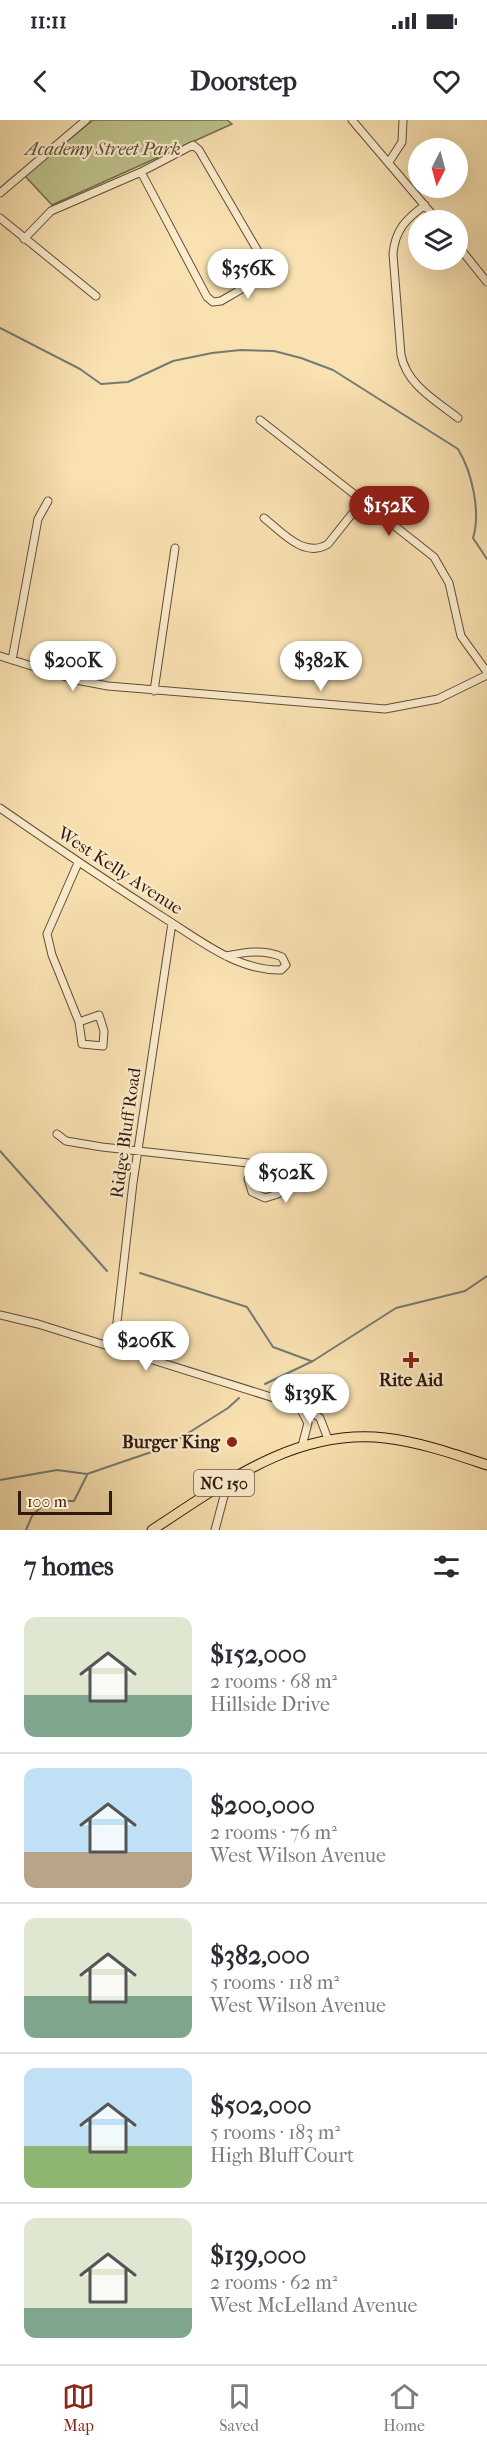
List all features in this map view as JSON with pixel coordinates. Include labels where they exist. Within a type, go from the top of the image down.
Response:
[{"type":"main road","name":"NC 150","points":[[152,1530],[228,1481],[273,1456],[328,1439],[392,1439],[429,1447],[487,1465]]},
{"type":"street","points":[[0,193],[86,120]]},
{"type":"street","points":[[352,120],[428,210]]},
{"type":"street","points":[[389,162],[402,142],[404,120]]},
{"type":"street","points":[[24,239],[51,211],[141,172],[193,145],[199,150],[266,265],[267,271],[264,276],[221,301],[213,302],[207,297],[141,172]]},
{"type":"street","points":[[425,206],[400,226],[394,240],[393,254],[401,355],[404,369],[411,381],[458,418]]},
{"type":"street","points":[[0,218],[96,296]]},
{"type":"street","points":[[468,258],[487,282]]},
{"type":"street","points":[[0,656],[76,680],[154,691],[385,709],[438,699],[487,674],[461,636],[449,583],[440,564],[363,500],[260,420]]},
{"type":"street","points":[[264,518],[300,546],[322,548],[328,544],[363,500]]},
{"type":"street","points":[[12,660],[38,519],[48,501]]},
{"type":"street","points":[[154,691],[175,548]]},
{"type":"street","name":"West Kelly Avenue","points":[[0,808],[78,863],[226,956],[272,969],[281,970],[286,965],[282,957],[270,953],[252,952],[226,956]]},
{"type":"street","points":[[78,863],[47,934],[52,955],[79,1022],[82,1044],[103,1046],[104,1031],[99,1015],[79,1022]]},
{"type":"street","name":"Ridge Bluff Road","points":[[114,1348],[138,1150],[172,923]]},
{"type":"street","points":[[57,1134],[66,1141],[248,1163],[255,1166],[268,1162],[280,1168],[284,1182],[278,1194],[265,1198],[252,1192],[248,1179],[255,1166]]},
{"type":"street","points":[[0,1315],[38,1324],[298,1406],[317,1414],[323,1422],[328,1439]]},
{"type":"street","points":[[298,1406],[308,1423],[302,1446]]},
{"type":"street","points":[[215,1530],[228,1481]]},
{"type":"green space","name":"Academy Street Park","points":[[93,120],[227,120],[232,124],[52,205],[25,176]]},
{"type":"waterway","points":[[0,328],[80,369],[101,384],[128,382],[173,361],[241,350],[274,351],[333,370],[458,449],[474,492],[476,516],[473,538],[487,559]]},
{"type":"waterway","points":[[0,1151],[107,1271]]},
{"type":"waterway","points":[[140,1273],[247,1307],[273,1347],[311,1361]]},
{"type":"waterway","points":[[265,1384],[313,1361],[396,1308],[465,1291],[487,1276]]},
{"type":"waterway","points":[[0,1480],[57,1470],[87,1474],[166,1447],[228,1408],[239,1398]]},
{"type":"waterway","points":[[26,1530],[32,1516],[47,1501],[74,1501],[87,1475]]},
{"type":"place","name":"Rite Aid","points":[[411,1360]]},
{"type":"place","name":"Burger King","points":[[232,1442]]}]
